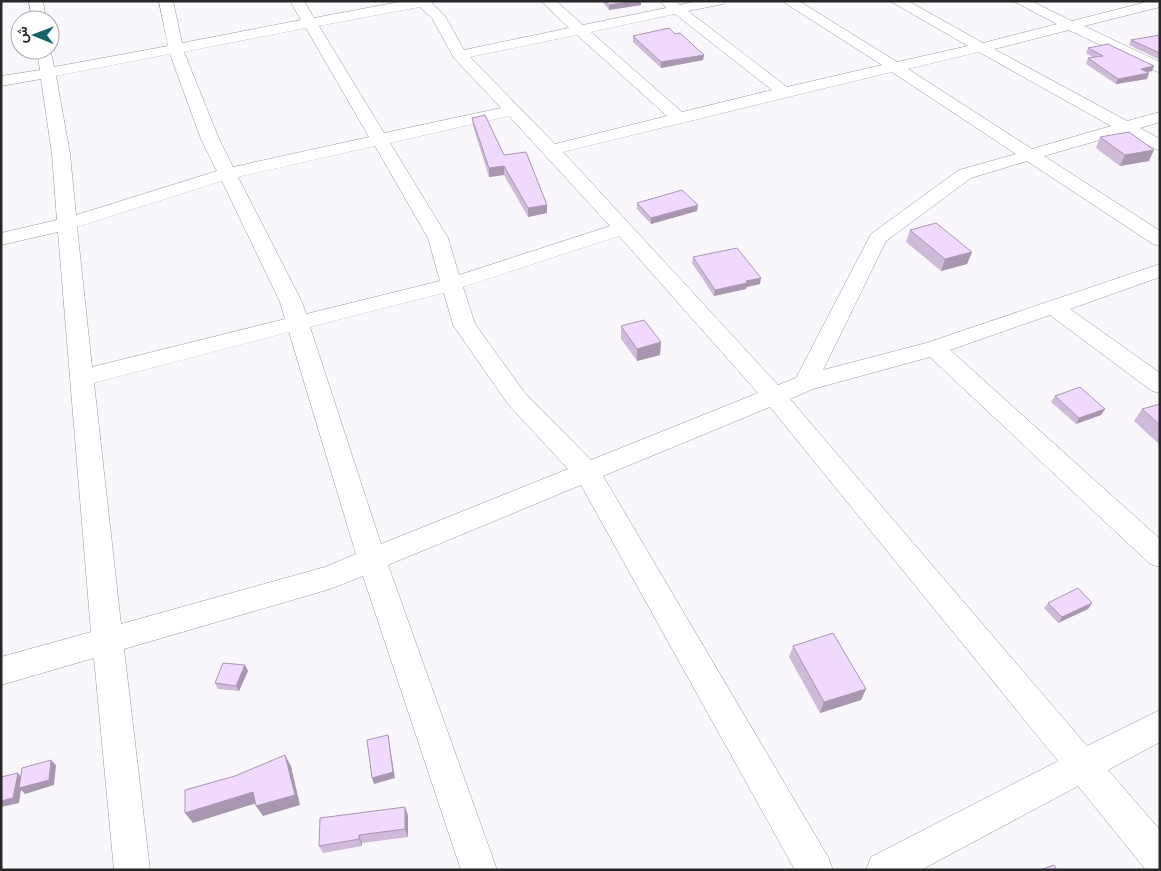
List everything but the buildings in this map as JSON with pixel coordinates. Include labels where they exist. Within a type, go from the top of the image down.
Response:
[{"type":"street","points":[[166,1],[176,50],[210,139],[291,302],[372,559],[479,870]]},
{"type":"street","points":[[297,1],[438,238],[464,325],[510,390],[588,472],[816,870]]},
{"type":"street","points":[[548,1],[679,118]]},
{"type":"street","points":[[459,55],[580,29],[672,5],[718,1]]},
{"type":"street","points":[[789,1],[895,67],[1160,240]]},
{"type":"street","points":[[897,1],[979,48],[1160,146]]},
{"type":"street","points":[[1020,1],[1160,68]]},
{"type":"street","points":[[1,81],[46,62],[176,50],[310,22],[423,2],[438,16],[459,55],[551,150],[774,396],[1160,858]]},
{"type":"street","points":[[551,150],[784,92],[979,48],[1069,25],[1138,4],[1160,2]]},
{"type":"street","points":[[1138,4],[1160,14]]},
{"type":"street","points":[[672,5],[784,92]]},
{"type":"street","points":[[46,62],[61,154],[107,641],[132,870]]},
{"type":"street","points":[[1,239],[67,224],[227,174],[512,110]]},
{"type":"street","points":[[805,383],[878,238],[965,174],[1160,117]]},
{"type":"street","points":[[81,378],[452,284],[623,228]]},
{"type":"street","points":[[1,671],[330,577],[805,383],[934,348],[1160,270]]},
{"type":"street","points":[[1052,306],[1160,385]]},
{"type":"street","points":[[934,348],[1160,556]]},
{"type":"street","points":[[884,870],[1160,725]]}]
